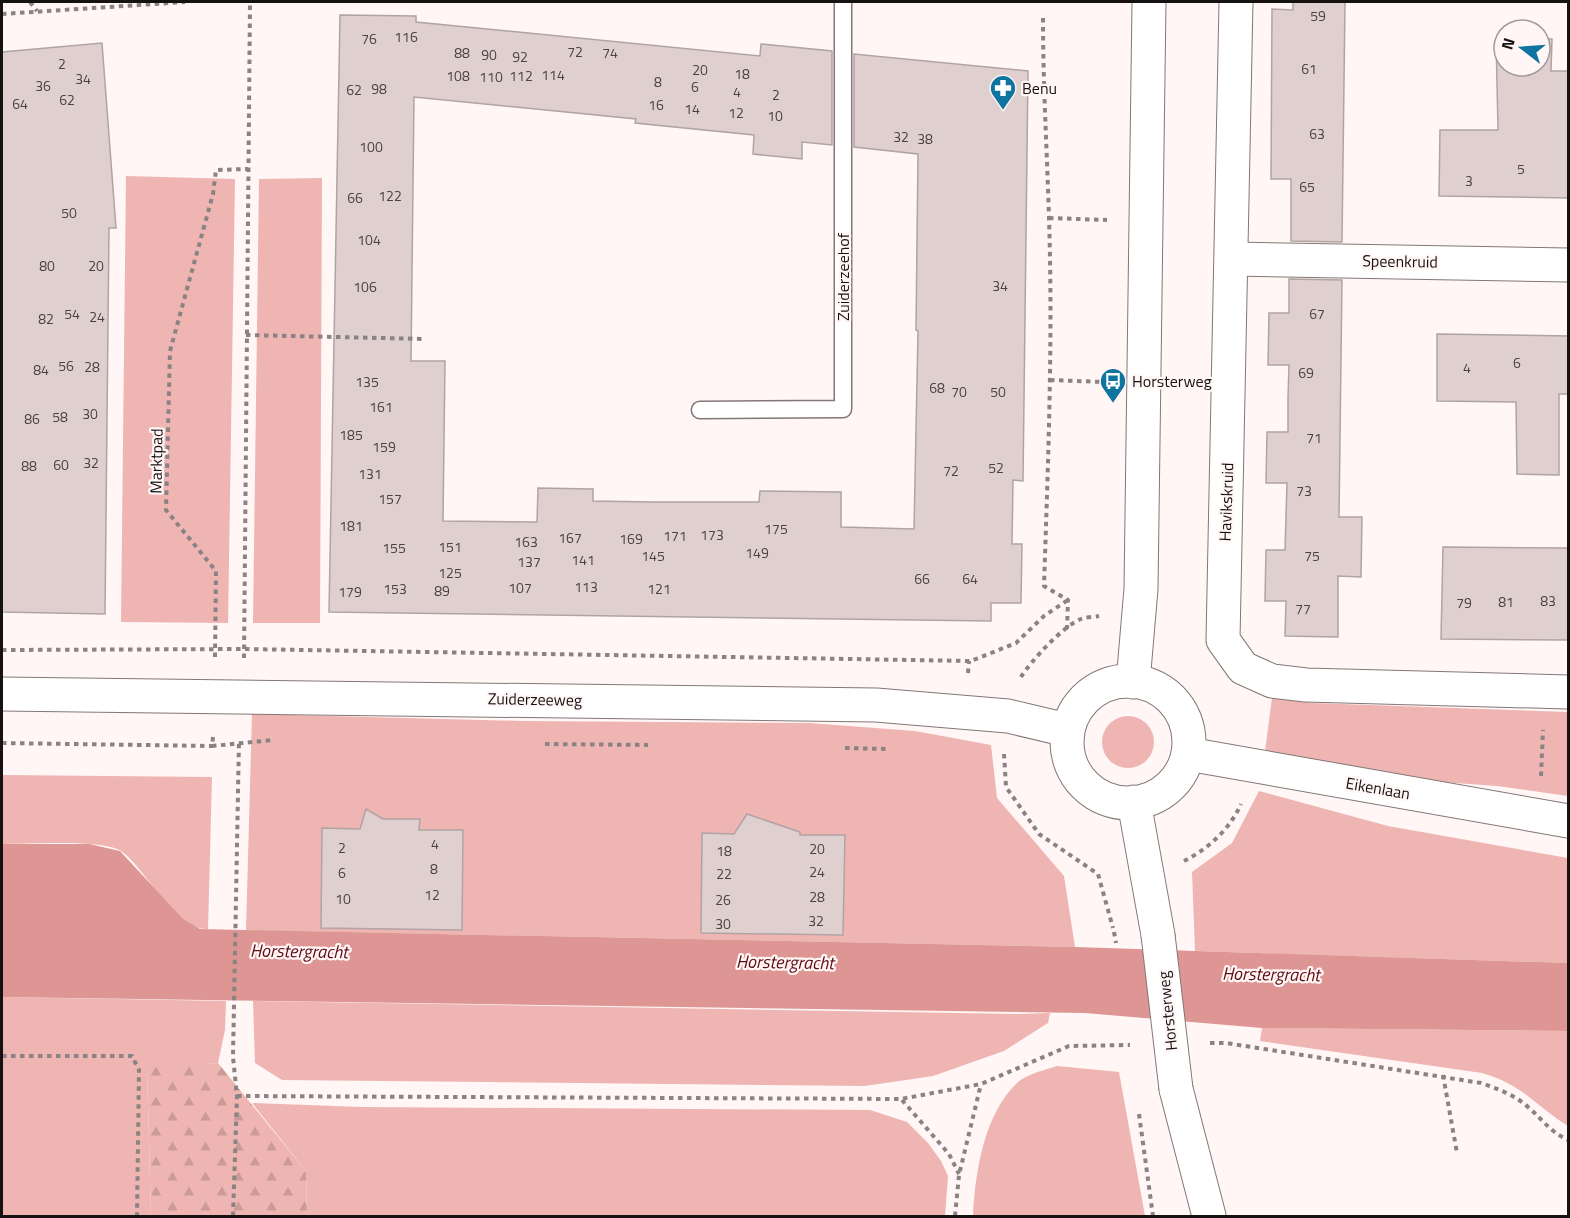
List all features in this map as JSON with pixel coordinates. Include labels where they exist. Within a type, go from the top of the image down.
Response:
[{"type":"street","points":[[1133,682],[1141,589],[1149,2]]},
{"type":"street","name":"Havikskruid","points":[[1236,2],[1223,640],[1243,668],[1272,681],[1306,685],[1557,692]]},
{"type":"street","name":"Speenkruid","points":[[1232,259],[1569,265]]},
{"type":"street","points":[[1116,682],[1133,682],[1163,692],[1178,704],[1190,739],[1188,754],[1179,777],[1162,794],[1134,802],[1117,801],[1085,785],[1073,770],[1067,751],[1067,730],[1080,703],[1098,689],[1116,682]]},
{"type":"street","name":"Zuiderzeeweg","points":[[2,694],[228,695],[876,705],[1008,716],[1067,730]]},
{"type":"street","name":"Eikenlaan","points":[[1188,754],[1569,821]]},
{"type":"street","name":"Horsterweg","points":[[1134,802],[1158,935],[1176,1089],[1209,1216]]},
{"type":"lane","name":"Zuiderzeehof","points":[[700,410],[843,410],[843,2]]},
{"type":"path","points":[[30,2],[37,12]]},
{"type":"path","points":[[2,14],[185,2]]},
{"type":"path","name":"Marktpad","points":[[213,746],[244,649],[250,2]]},
{"type":"path","points":[[1043,18],[1042,97],[1049,218],[1050,380],[1044,586],[1068,600]]},
{"type":"path","name":"Marktpad","points":[[228,695],[215,649],[216,571],[166,510],[170,351],[213,194],[216,170],[248,169]]},
{"type":"path","points":[[1049,218],[1107,219],[1107,228]]},
{"type":"path","points":[[246,334],[425,339]]},
{"type":"path","points":[[1050,380],[1105,382]]},
{"type":"path","points":[[2,650],[244,649],[971,661],[1016,643],[1044,616],[1068,600]]},
{"type":"path","points":[[1067,629],[1068,600]]},
{"type":"path","points":[[1046,647],[1031,660],[1018,683],[1008,716],[1004,752],[1006,786],[1040,834],[1098,874],[1114,932]]},
{"type":"path","points":[[1541,780],[1557,692]]},
{"type":"path","points":[[228,695],[238,741],[233,1057],[237,1096],[233,1216]]},
{"type":"path","points":[[2,743],[213,746],[238,741]]},
{"type":"path","points":[[1098,874],[1175,865],[1203,851],[1235,817],[1250,782],[1253,765]]},
{"type":"path","points":[[1203,1043],[1226,1043],[1443,1075],[1482,1083],[1511,1095],[1529,1108],[1555,1134],[1569,1140]]},
{"type":"path","points":[[237,1096],[901,1099],[981,1084],[1069,1046],[1136,1045]]},
{"type":"path","points":[[2,1056],[132,1056],[139,1070],[137,1216]]},
{"type":"path","points":[[1443,1075],[1457,1153]]},
{"type":"path","points":[[956,1216],[959,1175],[981,1084]]},
{"type":"path","points":[[901,1099],[950,1154],[959,1175]]},
{"type":"path","points":[[1138,1113],[1153,1216]]},
{"type":"green space","points":[[126,176],[235,179],[228,623],[121,622]]},
{"type":"green space","points":[[322,178],[320,623],[253,623],[259,179]]},
{"type":"green space","points":[[1272,698],[1313,703],[1568,712],[1568,796],[1497,786],[1413,780],[1265,751]]},
{"type":"green space","points":[[252,714],[523,721],[809,723],[915,731],[991,745],[997,798],[1064,876],[1075,947],[246,930]]},
{"type":"green space","points":[[1128,716],[1138,718],[1146,724],[1152,732],[1154,742],[1152,752],[1146,760],[1138,766],[1128,768],[1118,766],[1110,760],[1104,752],[1102,742],[1104,732],[1110,724],[1118,718]]},
{"type":"green space","points":[[2,775],[212,777],[208,929],[196,927],[172,910],[141,871],[121,851],[111,847],[81,844],[2,844]]},
{"type":"green space","points":[[1259,791],[1388,826],[1568,858],[1568,963],[1195,951],[1192,872],[1232,843]]},
{"type":"green space","points":[[2,997],[226,1001],[225,1030],[218,1063],[147,1069],[151,1216],[2,1216]]},
{"type":"green space","points":[[253,1001],[1050,1013],[1048,1023],[1004,1051],[933,1076],[865,1086],[282,1080],[255,1063]]},
{"type":"green space","points":[[1262,1028],[1568,1031],[1568,1126],[1508,1083],[1482,1073],[1260,1041]]},
{"type":"green space","points":[[218,1063],[306,1171],[307,1216],[151,1216],[147,1068]]},
{"type":"green space","points":[[1057,1066],[1119,1072],[1145,1216],[973,1216],[979,1163],[989,1127],[997,1110],[1006,1095],[1022,1079]]},
{"type":"green space","points":[[252,1103],[361,1107],[870,1110],[907,1122],[928,1143],[941,1161],[948,1176],[945,1216],[307,1216],[306,1171]]},
{"type":"water","name":"Horstergracht","points":[[2,844],[89,844],[120,851],[183,919],[200,929],[1075,947],[1568,963],[1568,1031],[1262,1028],[1085,1013],[2,997]]},
{"type":"building","points":[[1293,2],[1345,2],[1342,242],[1291,241],[1291,179],[1271,179],[1272,9],[1293,10]]},
{"type":"building","points":[[340,15],[416,16],[416,22],[760,56],[761,44],[832,51],[832,145],[802,142],[802,159],[753,154],[754,135],[635,123],[636,119],[414,97],[411,361],[445,361],[443,521],[537,522],[538,488],[593,489],[593,501],[652,502],[759,502],[760,491],[841,492],[841,527],[914,529],[918,331],[916,330],[918,154],[854,147],[854,54],[1028,71],[1023,481],[1013,480],[1012,544],[1022,544],[1021,603],[991,603],[991,621],[329,612]]},
{"type":"building","points":[[102,43],[116,228],[109,228],[105,614],[2,612],[2,52]]},
{"type":"building","points":[[1552,71],[1569,71],[1569,198],[1439,196],[1440,130],[1498,130],[1497,78],[1552,78]]},
{"type":"building","points":[[1289,279],[1342,280],[1339,517],[1362,517],[1361,577],[1338,576],[1338,637],[1285,636],[1286,601],[1265,601],[1266,550],[1285,550],[1287,483],[1266,483],[1267,432],[1288,432],[1289,365],[1268,365],[1269,313],[1289,313]]},
{"type":"building","points":[[1437,334],[1569,336],[1569,394],[1559,394],[1559,475],[1517,474],[1516,402],[1437,401]]},
{"type":"building","points":[[1443,547],[1569,548],[1569,640],[1441,639]]},
{"type":"building","points":[[366,809],[383,819],[420,819],[419,830],[463,830],[462,930],[321,928],[322,828],[360,829]]},
{"type":"building","points":[[747,814],[800,832],[800,835],[845,835],[843,935],[701,933],[702,833],[734,834]]},
{"type":"place","name":"Benu","points":[[1003,111]]},
{"type":"place","name":"Horsterweg","points":[[1113,404]]}]
